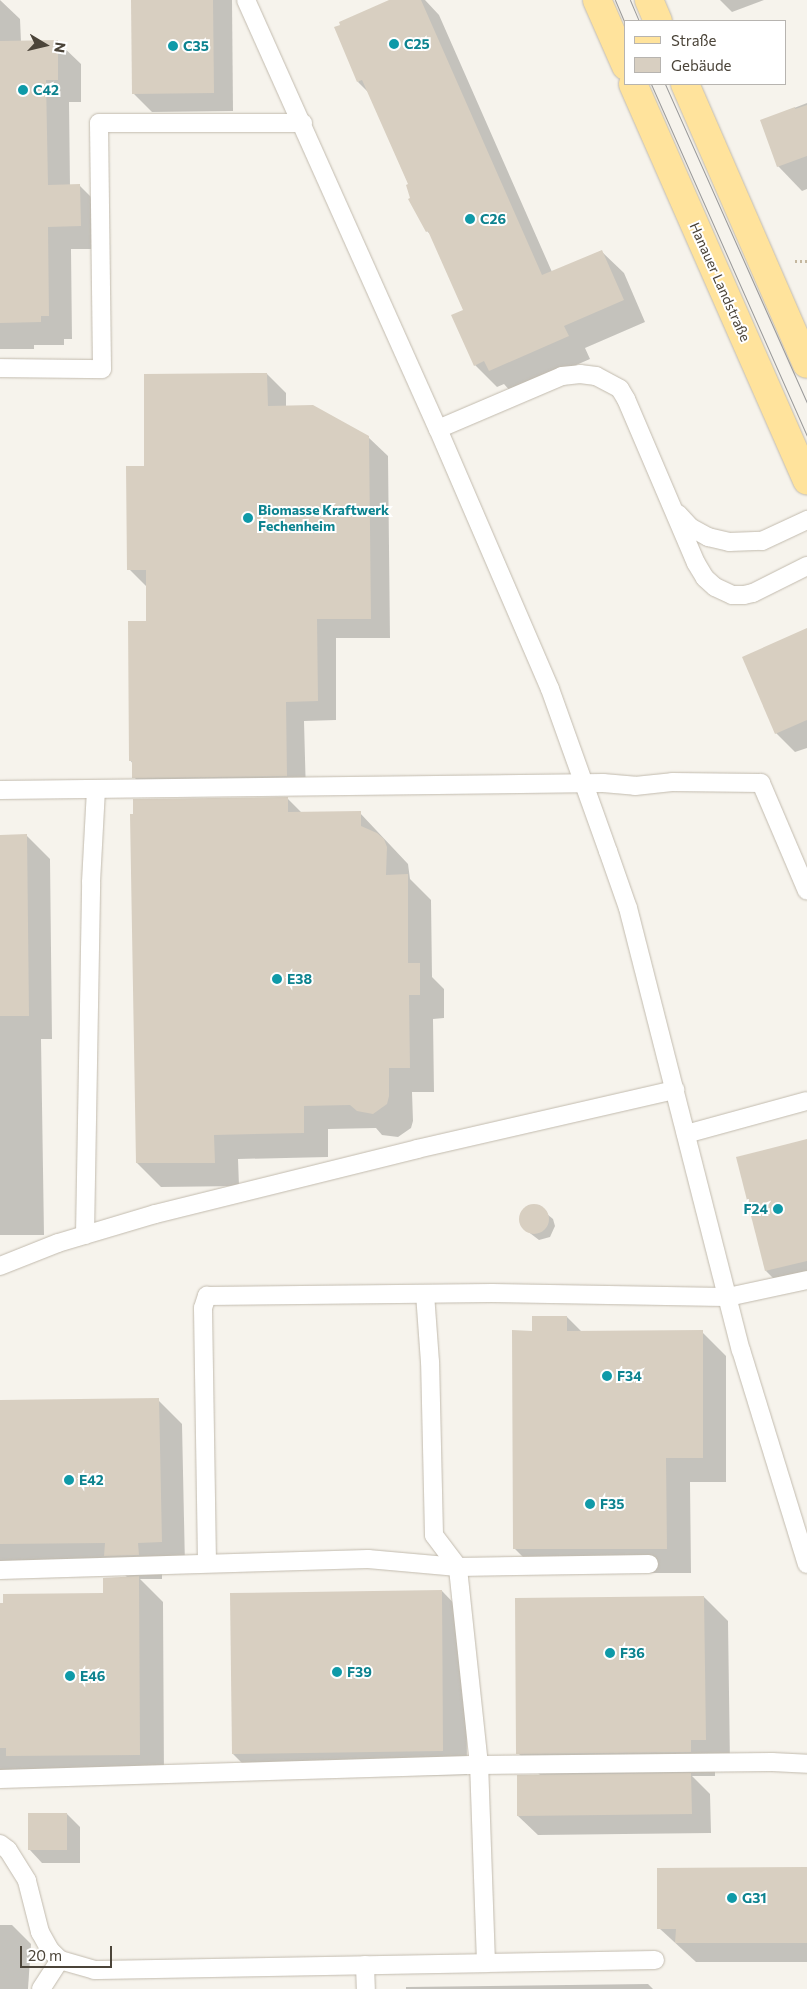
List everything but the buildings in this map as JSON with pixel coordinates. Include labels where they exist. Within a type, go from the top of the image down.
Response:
[{"type":"main road","points":[[597,0],[624,61]]},
{"type":"main road","points":[[649,0],[658,20]]},
{"type":"main road","name":"Hanauer Landstraße","points":[[633,85],[807,480]]},
{"type":"main road","points":[[685,85],[807,364]]},
{"type":"lane","points":[[246,0],[303,123],[550,689],[628,908],[741,1350],[807,1564]]},
{"type":"lane","points":[[0,368],[102,368],[100,123],[303,123]]},
{"type":"lane","points":[[438,429],[562,376],[580,374],[596,376],[620,389],[626,400],[696,563],[705,578],[715,587],[732,595],[744,595],[807,566]]},
{"type":"lane","points":[[674,510],[690,526],[708,537],[729,542],[762,540],[807,520]]},
{"type":"lane","points":[[0,790],[584,785],[603,783],[635,786],[672,782],[761,783],[807,891]]},
{"type":"lane","points":[[85,1235],[90,892],[96,789]]},
{"type":"lane","points":[[0,1266],[85,1235],[155,1214],[408,1151],[675,1090]]},
{"type":"lane","points":[[686,1134],[807,1101]]},
{"type":"lane","points":[[207,1563],[203,1308],[207,1296],[425,1294],[728,1298],[807,1280]]},
{"type":"lane","points":[[425,1294],[430,1362],[434,1535],[458,1567],[479,1765],[486,1963]]},
{"type":"lane","points":[[0,1570],[368,1559],[458,1567],[649,1564]]},
{"type":"lane","points":[[0,1780],[479,1765],[772,1762],[807,1764]]},
{"type":"lane","points":[[0,1844],[8,1850],[27,1881],[40,1932],[50,1950],[60,1960],[94,1970],[655,1960]]},
{"type":"lane","points":[[41,1989],[60,1960]]},
{"type":"lane","points":[[365,1965],[366,1989]]},
{"type":"path","points":[[790,261],[807,261]]},
{"type":"tram line","points":[[615,0],[624,21]]},
{"type":"tram line","points":[[630,0],[639,20]]},
{"type":"tram line","points":[[651,85],[807,436]]},
{"type":"tram line","points":[[665,85],[807,403]]},
{"type":"place","name":"C25","points":[[394,44]]},
{"type":"place","name":"C35","points":[[173,46]]},
{"type":"place","name":"C42","points":[[23,90]]},
{"type":"place","name":"C26","points":[[470,219]]},
{"type":"place","name":"Biomasse Kraftwerk Fechenheim","points":[[248,518]]},
{"type":"place","name":"E38","points":[[277,979]]},
{"type":"place","name":"F24","points":[[778,1209]]},
{"type":"place","name":"F34","points":[[607,1376]]},
{"type":"place","name":"E42","points":[[69,1480]]},
{"type":"place","name":"F35","points":[[590,1504]]},
{"type":"place","name":"F36","points":[[610,1653]]},
{"type":"place","name":"F39","points":[[337,1672]]},
{"type":"place","name":"E46","points":[[70,1676]]},
{"type":"place","name":"G31","points":[[732,1898]]}]
